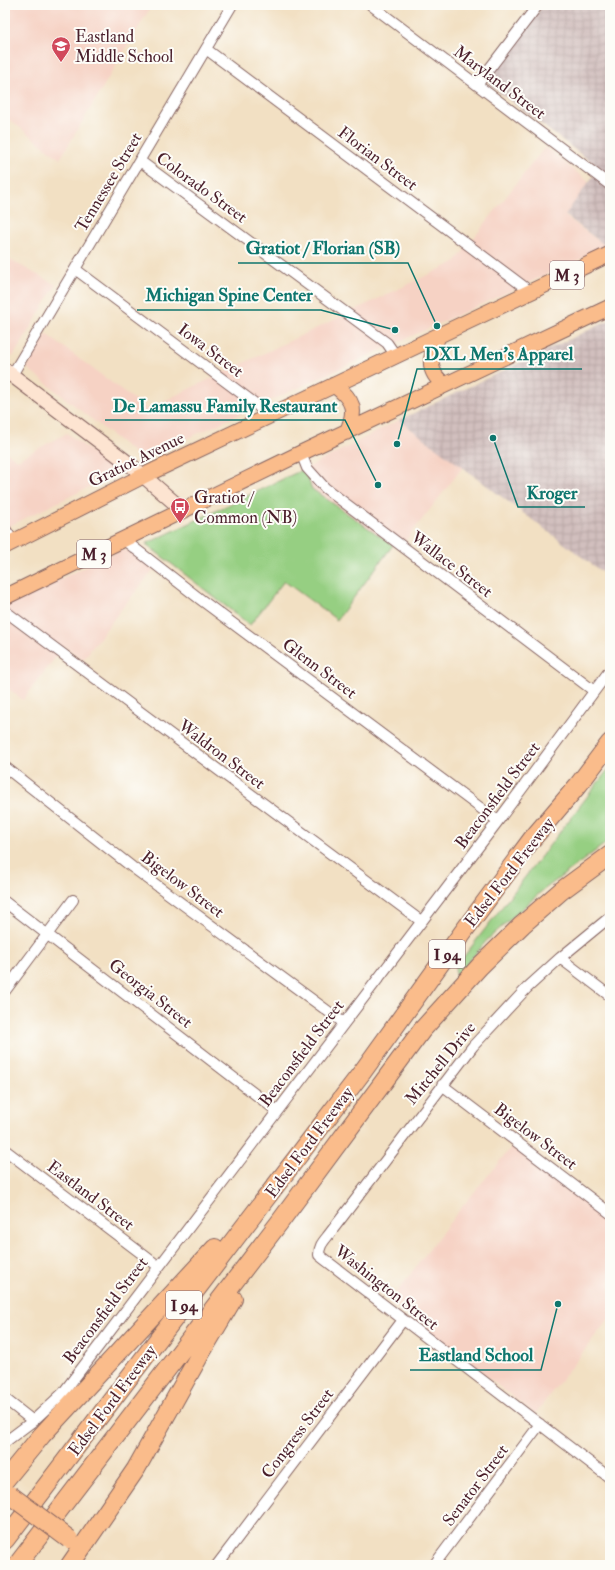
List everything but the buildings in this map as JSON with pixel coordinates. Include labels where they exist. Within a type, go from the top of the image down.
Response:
[{"type":"highway","name":"Edsel Ford Freeway","points":[[5,1540],[363,1071],[528,845],[579,784],[610,743]]},
{"type":"highway","name":"Edsel Ford Freeway","points":[[17,1565],[279,1223],[422,1030],[480,966],[522,925],[561,891],[610,855]]},
{"type":"highway","points":[[73,1561],[75,1547],[69,1539],[7,1489],[46,1431],[213,1250],[234,1226],[305,1134],[363,1071]]},
{"type":"highway","points":[[73,1561],[136,1468],[198,1358],[238,1291],[262,1256],[279,1223]]},
{"type":"main road","name":"Gratiot Avenue","points":[[10,544],[143,476],[610,254]]},
{"type":"main road","name":"M 3","points":[[5,597],[301,453],[610,308]]},
{"type":"main road","points":[[438,336],[433,351],[431,366],[436,377],[445,385]]},
{"type":"main road","points":[[334,385],[344,392],[352,404],[351,422],[346,432]]},
{"type":"street","name":"Tennessee Street","points":[[8,373],[75,269],[232,5]]},
{"type":"street","name":"Maryland Street","points":[[371,5],[610,185]]},
{"type":"street","points":[[477,85],[538,5]]},
{"type":"street","name":"Florian Street","points":[[206,49],[531,292]]},
{"type":"street","name":"Colorado Street","points":[[140,161],[387,343],[396,356]]},
{"type":"street","name":"Iowa Street","points":[[75,269],[256,405],[268,417]]},
{"type":"street","points":[[8,373],[132,466],[184,511]]},
{"type":"street","name":"Wallace Street","points":[[301,453],[307,468],[325,488],[594,691]]},
{"type":"street","points":[[5,529],[10,544]]},
{"type":"street","name":"Glenn Street","points":[[124,540],[200,599],[498,821]]},
{"type":"street","name":"Waldron Street","points":[[5,611],[421,921]]},
{"type":"street","name":"Beaconsfield Street","points":[[5,1442],[34,1421],[63,1393],[158,1266],[498,821],[610,670]]},
{"type":"street","name":"Bigelow Street","points":[[5,767],[132,867],[344,1023]]},
{"type":"street","points":[[5,991],[73,900]]},
{"type":"street","name":"Georgia Street","points":[[5,902],[277,1111]]},
{"type":"street","name":"Mitchell Drive","points":[[319,1251],[320,1246],[327,1236],[473,1046],[498,1018],[560,958],[610,917]]},
{"type":"street","points":[[560,958],[610,996]]},
{"type":"street","name":"Bigelow Street","points":[[442,1085],[610,1213]]},
{"type":"street","name":"Eastland Street","points":[[5,1150],[158,1266]]},
{"type":"street","name":"Washington Street","points":[[319,1251],[319,1255],[324,1259],[610,1478]]},
{"type":"street","name":"Congress Street","points":[[217,1565],[403,1320]]},
{"type":"street","points":[[5,1399],[34,1421]]},
{"type":"street","name":"Senator Street","points":[[434,1565],[540,1424]]},
{"type":"shaded area","name":"Eastland Middle School","points":[[5,5],[152,5],[60,159],[10,120],[5,126]]},
{"type":"shaded area","points":[[543,5],[610,5],[610,245],[607,247],[565,215],[599,168],[488,84],[488,79]]},
{"type":"shaded area","points":[[545,147],[589,182],[565,216],[607,247],[142,459],[27,368],[46,334],[147,409],[455,262]]},
{"type":"shaded area","points":[[5,257],[56,285],[13,357],[5,351]]},
{"type":"shaded area","points":[[610,320],[610,578],[399,420]]},
{"type":"shaded area","points":[[399,420],[463,467],[399,549],[312,489],[307,468]]},
{"type":"shaded area","points":[[67,433],[118,472],[5,528],[5,451],[17,460]]},
{"type":"shaded area","points":[[121,550],[133,552],[155,568],[119,612],[83,660],[64,646],[23,700],[5,686],[5,605]]},
{"type":"shaded area","points":[[513,1145],[610,1219],[610,1317],[535,1414],[389,1302],[457,1213]]},
{"type":"green space","points":[[304,469],[312,489],[393,545],[337,620],[284,581],[250,625],[146,544]]},
{"type":"green space","points":[[610,767],[610,840],[542,891],[487,940],[456,977],[455,968]]},
{"type":"place","name":"Eastland Middle School","points":[[61,63]]},
{"type":"place","name":"Gratiot / Florian (SB)","points":[[437,326]]},
{"type":"place","name":"Michigan Spine Center","points":[[395,330]]},
{"type":"place","name":"Kroger","points":[[493,438]]},
{"type":"place","name":"DXL Men's Apparel","points":[[397,444]]},
{"type":"place","name":"De Lamassu Family Restaurant","points":[[378,485]]},
{"type":"place","name":"Gratiot / Common (NB)","points":[[180,524]]},
{"type":"place","name":"Eastland School","points":[[558,1304]]}]
